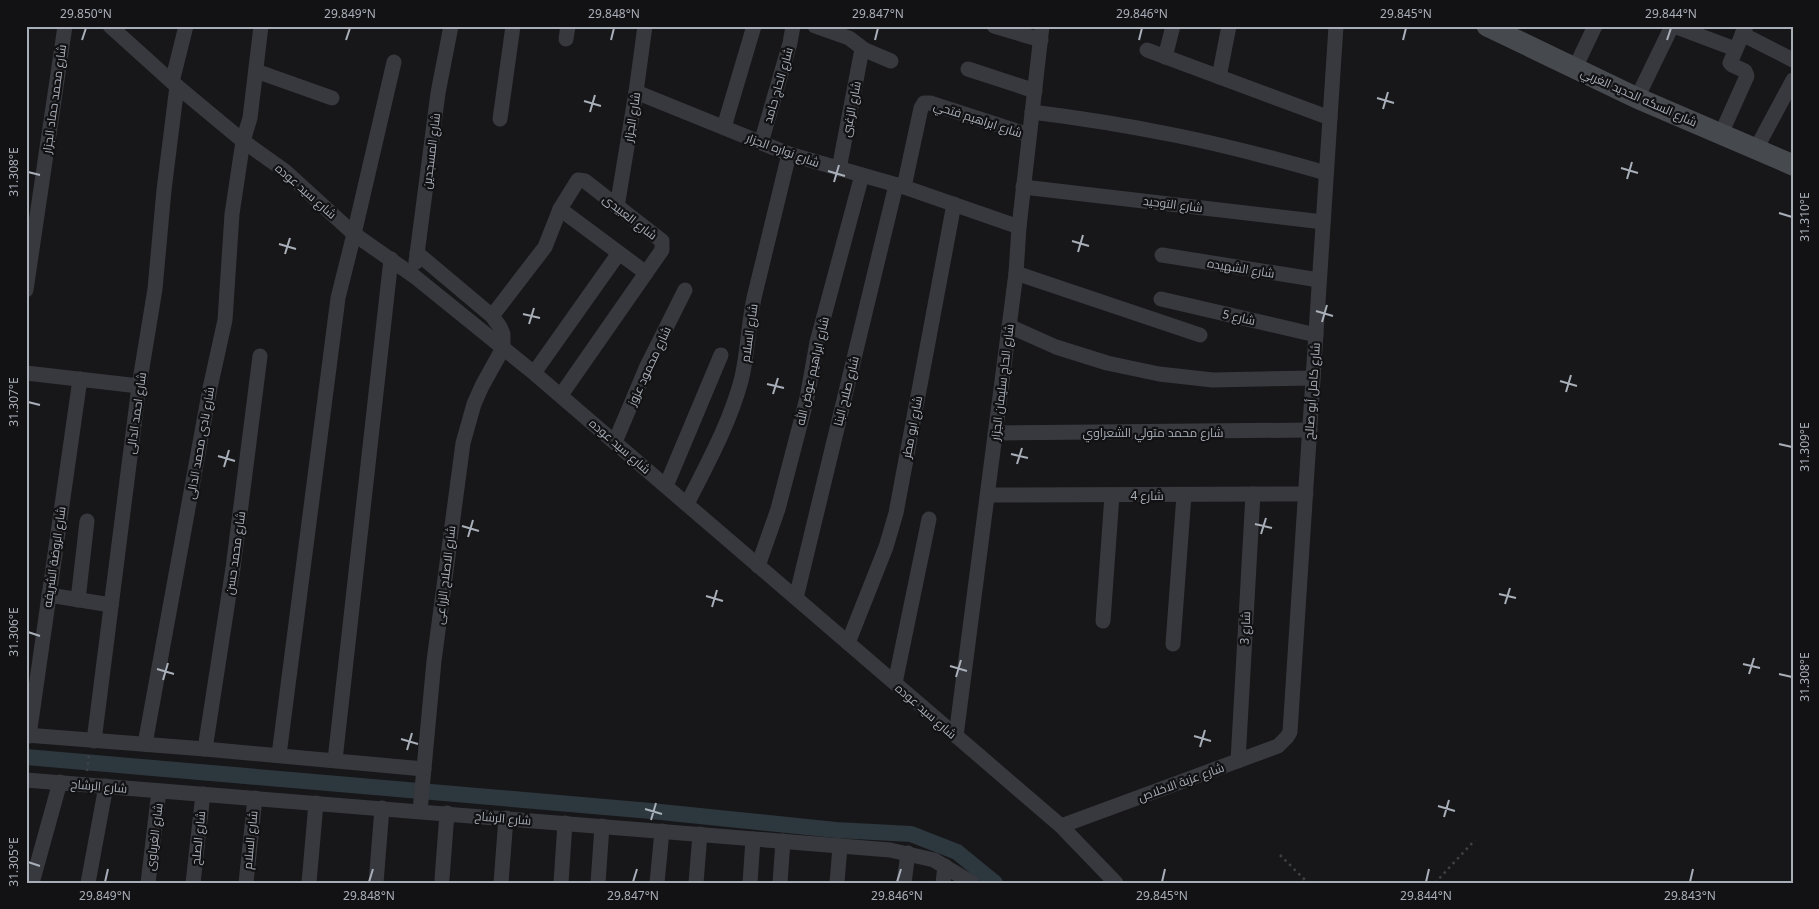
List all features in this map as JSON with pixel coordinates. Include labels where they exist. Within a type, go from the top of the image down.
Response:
[{"type":"street","name":"شارع محمد حماد الجزار","points":[[26,290],[65,26]]},
{"type":"street","name":"شارع احمد الدالى","points":[[92,740],[139,386],[155,289],[175,84],[186,26]]},
{"type":"street","name":"شارع نادى محمد الدالى","points":[[145,744],[211,382],[225,320],[232,214],[243,141],[250,118],[261,26]]},
{"type":"street","name":"شارع المسجدين","points":[[414,276],[438,94],[450,26]]},
{"type":"street","points":[[500,119],[513,26]]},
{"type":"street","name":"شارع الجزار","points":[[617,207],[645,26]]},
{"type":"street","points":[[724,127],[754,26]]},
{"type":"street","name":"شارع الحاج حامد","points":[[761,143],[790,43],[793,26]]},
{"type":"street","points":[[816,26],[849,38],[862,49],[891,61]]},
{"type":"street","points":[[994,26],[1041,33]]},
{"type":"street","points":[[1165,57],[1173,26]]},
{"type":"street","points":[[1219,77],[1230,26]]},
{"type":"street","name":"شارع كامل أبو صالح","points":[[1291,725],[1336,26]]},
{"type":"street","name":"شارع السكه الحديد الغربي","points":[[1487,26],[1637,98],[1793,165]]},
{"type":"street","points":[[1575,68],[1595,26]]},
{"type":"street","points":[[1637,98],[1673,26],[1735,49]]},
{"type":"street","name":"شارع سيد عوده","points":[[112,27],[175,84],[243,141],[285,171],[354,234],[414,276],[561,395],[1061,826],[1116,883]]},
{"type":"street","points":[[1721,134],[1747,76],[1745,71],[1730,63],[1744,30],[1793,60]]},
{"type":"street","name":"شارع الحاج سليمان الجزار","points":[[956,736],[1016,273],[1018,227],[1041,33]]},
{"type":"street","name":"شارع الزغبى","points":[[839,168],[862,49]]},
{"type":"street","points":[[1147,50],[1330,118]]},
{"type":"street","points":[[279,756],[338,298],[394,62]]},
{"type":"street","points":[[968,69],[1034,91]]},
{"type":"street","points":[[256,71],[332,98]]},
{"type":"street","points":[[1756,149],[1793,80]]},
{"type":"street","name":"شارع نواره الجزار","points":[[636,92],[789,154],[900,186],[1018,227]]},
{"type":"street","name":"شارع ابراهيم فتحي","points":[[900,186],[924,103],[927,102],[1029,135]]},
{"type":"street","points":[[1032,112],[1105,122],[1179,136],[1253,153],[1326,173]]},
{"type":"street","name":"شارع السلام","points":[[687,504],[719,440],[735,400],[746,358],[754,298],[789,154]]},
{"type":"street","name":"شارع ابراهيم عوض الله","points":[[758,566],[778,509],[807,398],[817,342],[862,175]]},
{"type":"street","name":"شارع العبيدى","points":[[492,316],[545,247],[560,209],[576,182],[580,180],[585,181],[663,243],[662,250],[561,395]]},
{"type":"street","name":"شارع صلاح البنا","points":[[796,598],[900,186]]},
{"type":"street","name":"شارع التوحيد","points":[[1023,186],[1323,222]]},
{"type":"street","name":"شارع ابو مطر","points":[[848,643],[886,547],[896,513],[954,204]]},
{"type":"street","points":[[560,209],[646,273]]},
{"type":"street","points":[[418,253],[492,316],[500,327],[503,348]]},
{"type":"street","points":[[534,372],[619,253]]},
{"type":"street","name":"شارع الشهيده","points":[[1162,255],[1320,280]]},
{"type":"street","points":[[335,760],[391,259]]},
{"type":"street","points":[[1016,273],[1200,335]]},
{"type":"street","name":"شارع محمود عزوز","points":[[615,442],[647,366],[685,290]]},
{"type":"street","name":"شارع 5","points":[[1161,299],[1316,336]]},
{"type":"street","points":[[1009,326],[1056,348],[1107,363],[1159,374],[1213,380],[1313,378]]},
{"type":"street","name":"شارع الاصلاح الزراعى","points":[[420,811],[434,661],[463,443],[474,404],[503,348]]},
{"type":"street","points":[[666,486],[721,355]]},
{"type":"street","name":"شارع محمد حسن","points":[[205,749],[233,568],[260,356]]},
{"type":"street","points":[[26,373],[139,386]]},
{"type":"street","name":"شارع الروضة الشريفه","points":[[27,736],[80,379]]},
{"type":"street","name":"شارع محمد متولي الشعراوي","points":[[996,433],[1310,430]]},
{"type":"street","name":"شارع 3","points":[[1238,761],[1253,494]]},
{"type":"street","name":"شارع 4","points":[[988,496],[1306,494]]},
{"type":"street","points":[[1103,621],[1112,495]]},
{"type":"street","points":[[1173,644],[1184,495]]},
{"type":"street","points":[[895,683],[929,519]]},
{"type":"street","points":[[78,600],[87,521]]},
{"type":"street","points":[[49,595],[111,605]]},
{"type":"street","name":"شارع عزبة الاخلاص","points":[[1061,826],[1278,746],[1288,737],[1291,725]]},
{"type":"street","points":[[27,736],[145,744],[424,769]]},
{"type":"street","name":"شارع الرشاح","points":[[26,780],[447,813],[908,853],[934,860],[972,883]]},
{"type":"street","points":[[32,883],[60,782]]},
{"type":"street","points":[[88,883],[106,786]]},
{"type":"street","name":"شارع الغرباوى","points":[[148,883],[159,790]]},
{"type":"street","name":"شارع الصلح","points":[[194,883],[203,794]]},
{"type":"street","name":"شارع السلام","points":[[246,883],[255,798]]},
{"type":"street","points":[[309,883],[316,803]]},
{"type":"street","points":[[376,883],[382,808]]},
{"type":"street","points":[[442,879],[447,813]]},
{"type":"street","points":[[501,883],[506,818]]},
{"type":"street","points":[[561,883],[564,823]]},
{"type":"street","points":[[598,883],[602,826]]},
{"type":"street","points":[[657,883],[662,831]]},
{"type":"street","points":[[696,883],[700,834]]},
{"type":"street","points":[[750,883],[753,839]]},
{"type":"street","points":[[780,883],[783,841]]},
{"type":"street","points":[[837,883],[840,846]]},
{"type":"street","points":[[904,883],[908,853]]},
{"type":"street","points":[[943,883],[945,866]]},
{"type":"path","points":[[85,784],[92,740]]},
{"type":"path","points":[[1435,883],[1475,840]]},
{"type":"path","points":[[1280,855],[1308,883]]},
{"type":"waterway","points":[[26,757],[651,811],[836,830],[911,834],[957,852],[995,883]]}]
